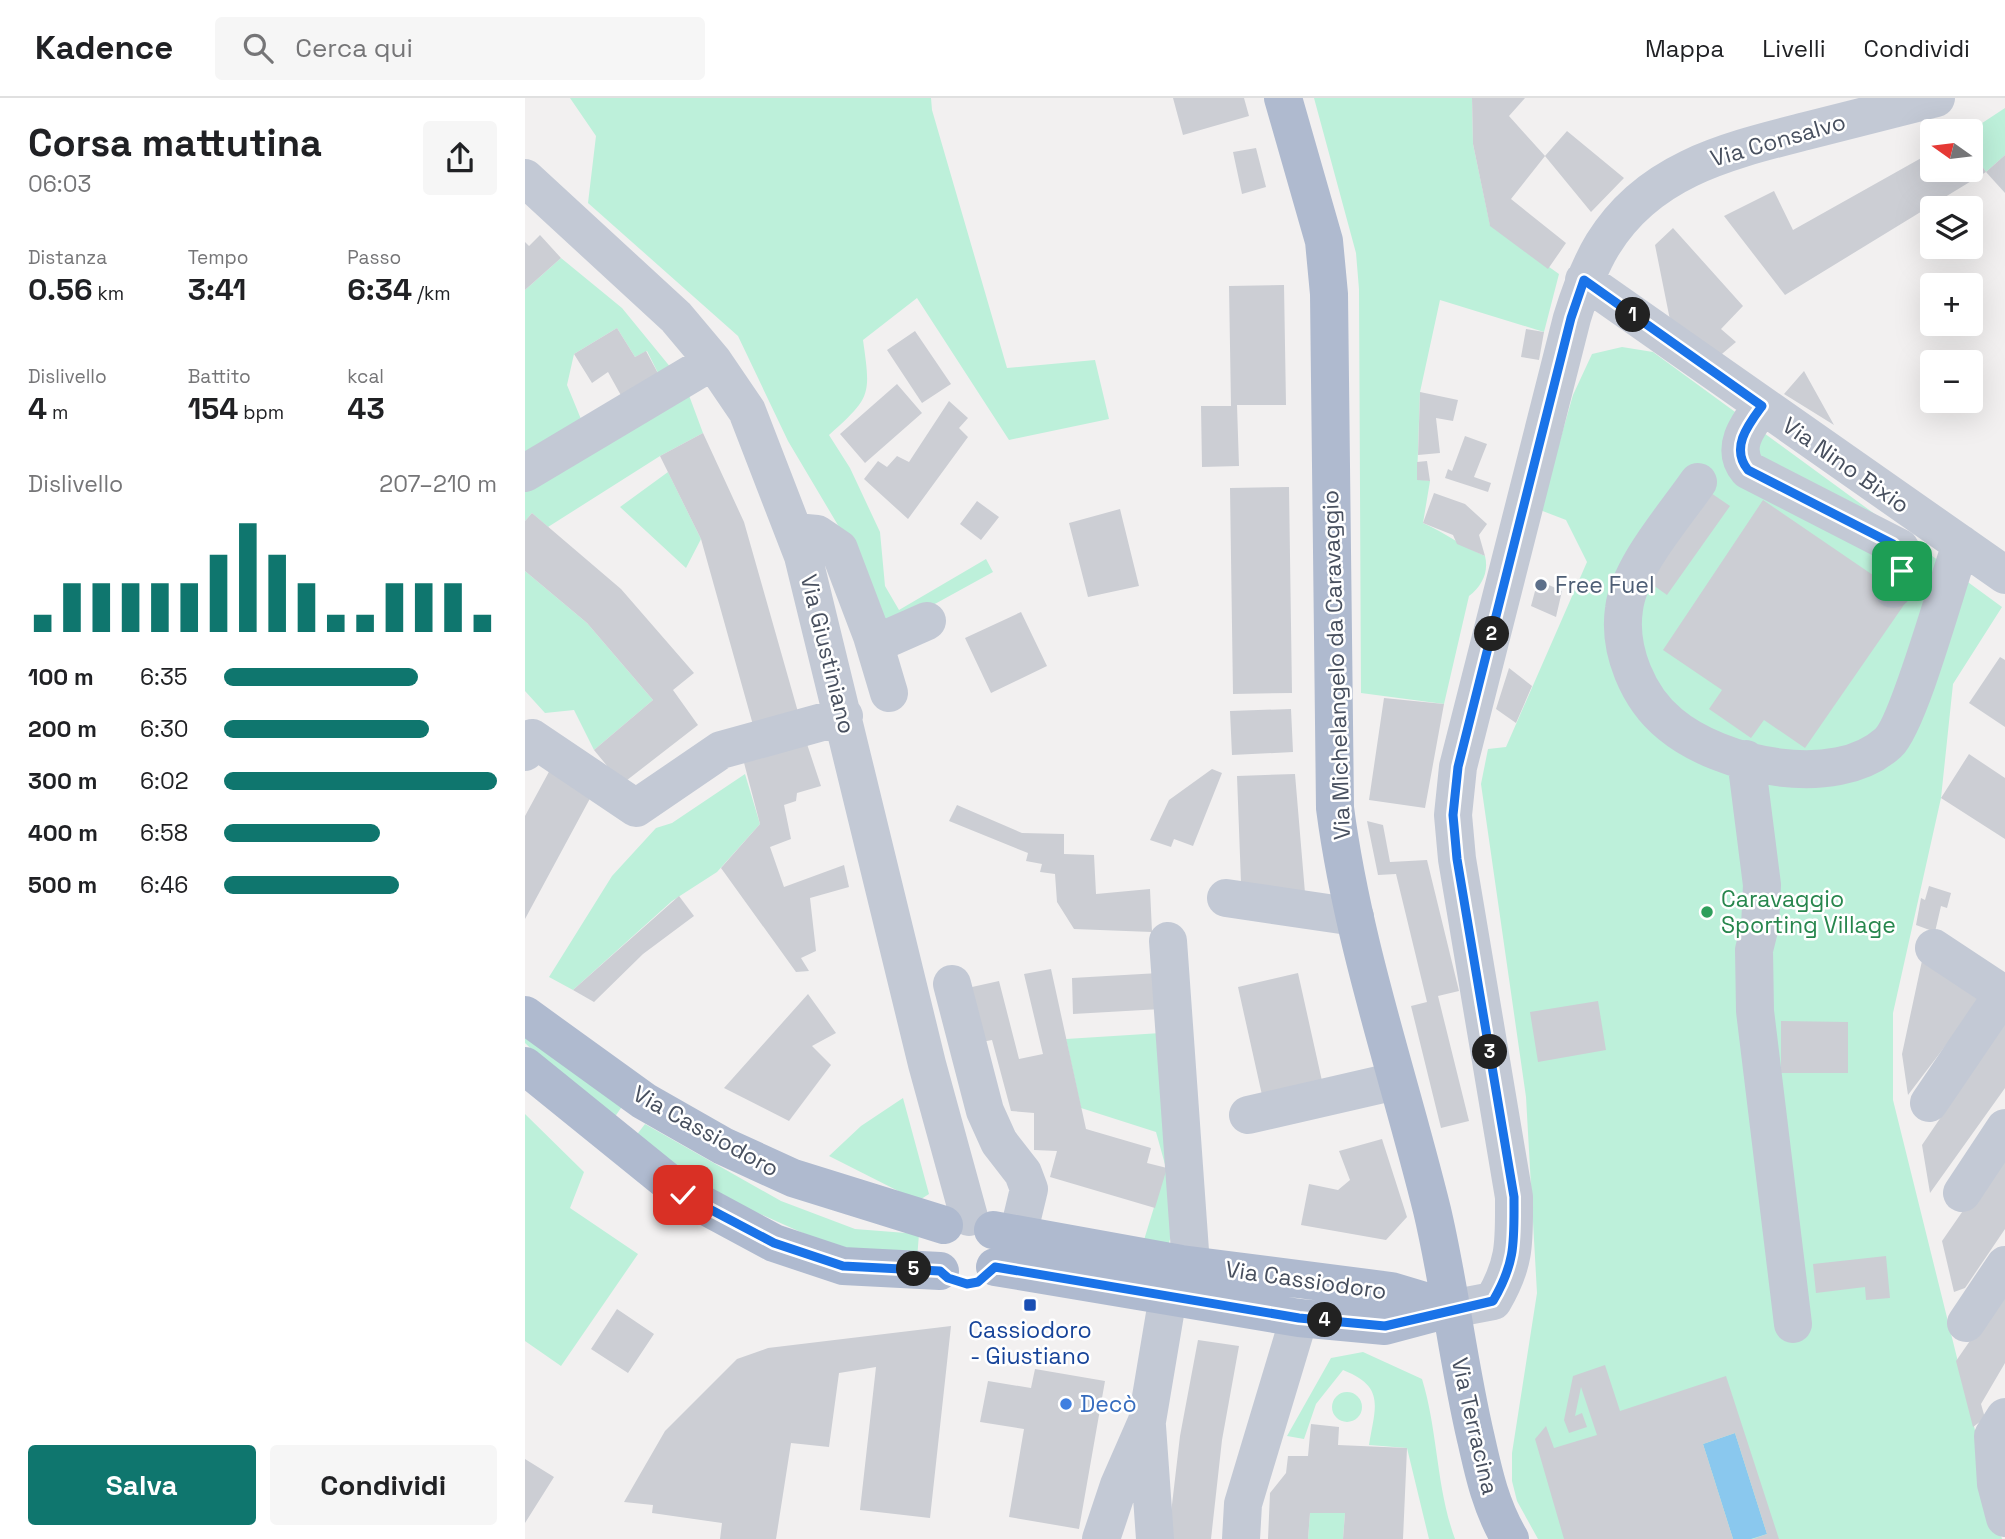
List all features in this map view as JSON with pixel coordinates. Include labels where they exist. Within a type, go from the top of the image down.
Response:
[{"type":"main road","name":"Via Michelangelo da Caravaggio","points":[[1283,98],[1318,215],[1329,294],[1335,808],[1355,917],[1432,1210],[1451,1309]]},
{"type":"main road","name":"Via Cassiodoro","points":[[525,1015],[644,1101],[723,1146],[793,1178],[984,1235],[1168,1296],[1299,1318],[1385,1326],[1451,1309]]},
{"type":"main road","points":[[525,1066],[614,1142],[683,1195],[774,1243],[843,1266],[940,1271]]},
{"type":"main road","points":[[614,1142],[644,1101]]},
{"type":"main road","name":"Via Cassiodoro","points":[[984,1235],[1391,1291],[1451,1309]]},
{"type":"main road","points":[[984,1235],[978,1282],[967,1284],[948,1278],[940,1271],[933,1256],[933,1245],[984,1235]]},
{"type":"main road","name":"Via Terracina","points":[[1451,1309],[1462,1382],[1488,1494],[1510,1539]]},
{"type":"street","name":"Via Consalvo","points":[[1451,1309],[1493,1301],[1509,1274],[1513,1254],[1514,1197],[1457,859],[1453,815],[1458,767],[1571,318],[1584,280],[1603,243],[1626,215],[1679,173],[1719,153],[1935,98]]},
{"type":"street","name":"Via Giustiniano","points":[[525,178],[676,317],[713,361],[747,411],[795,532],[844,716],[927,1064],[984,1235]]},
{"type":"street","name":"Via Nino Bixio","points":[[1584,280],[2005,575]]},
{"type":"street","points":[[525,473],[713,361]]},
{"type":"street","points":[[1762,406],[1743,435],[1743,463],[1748,470],[1900,548],[1906,558],[1905,565],[1893,589]]},
{"type":"street","points":[[1698,482],[1631,583],[1623,610],[1625,645],[1640,686],[1668,722],[1715,750],[1746,759],[1789,768],[1837,768],[1867,758],[1889,742],[1910,700],[1961,544]]},
{"type":"street","points":[[795,532],[817,534],[839,549],[889,693]]},
{"type":"street","points":[[874,644],[927,621]]},
{"type":"street","points":[[525,751],[532,738],[636,808],[721,750],[844,716]]},
{"type":"street","points":[[1746,759],[1762,885],[1760,926],[1754,950],[1754,1001],[1793,1324]]},
{"type":"street","points":[[1226,898],[1355,917]]},
{"type":"street","points":[[1168,941],[1191,1265]]},
{"type":"street","points":[[1929,1103],[2004,995],[1934,948]]},
{"type":"street","points":[[953,984],[985,1111],[999,1142],[1023,1173],[1029,1189],[984,1235]]},
{"type":"street","points":[[927,1064],[977,1081]]},
{"type":"street","points":[[1248,1115],[1396,1081]]},
{"type":"street","points":[[1962,1193],[2005,1128]]},
{"type":"street","points":[[1966,1323],[2005,1265]]},
{"type":"street","points":[[1155,1539],[1147,1421],[1168,1296]]},
{"type":"street","points":[[1241,1539],[1243,1504],[1299,1318]]},
{"type":"street","points":[[2005,1417],[1993,1436],[1996,1484],[2005,1518]]},
{"type":"street","points":[[1101,1539],[1119,1485],[1147,1421]]},
{"type":"green space","points":[[570,98],[931,98],[932,110],[1007,368],[1095,360],[1109,419],[1009,440],[917,298],[863,340],[867,373],[865,394],[853,412],[829,435],[850,468],[880,532],[885,586],[899,610],[986,559],[993,572],[884,632],[842,532],[788,441],[738,336],[588,203],[596,136]]},
{"type":"green space","points":[[1314,98],[1472,98],[1473,144],[1490,225],[1559,274],[1544,332],[1440,300],[1420,392],[1417,479],[1430,481],[1423,523],[1485,556],[1486,562],[1478,588],[1469,596],[1444,704],[1361,693],[1359,289],[1356,253]]},
{"type":"green space","points":[[2005,108],[2005,155],[1986,172],[1983,168],[1983,122]]},
{"type":"green space","points":[[561,258],[622,308],[676,374],[661,379],[647,351],[635,357],[617,328],[574,354],[567,385],[583,424],[525,458],[525,290]]},
{"type":"green space","name":"Caravaggio Sporting Village","points":[[1622,347],[1653,352],[2002,607],[1953,684],[1941,798],[1893,1013],[1893,1100],[2002,1539],[1538,1539],[1517,1501],[1512,1481],[1512,1453],[1537,1293],[1526,1097],[1481,784],[1488,749],[1506,747],[1587,562],[1566,520],[1540,510],[1573,395],[1592,354]]},
{"type":"green space","points":[[687,390],[703,433],[660,456],[548,527],[532,513],[525,521],[525,481]]},
{"type":"green space","points":[[668,472],[701,539],[686,568],[620,507]]},
{"type":"green space","points":[[525,571],[587,623],[653,700],[594,750],[574,710],[545,713],[525,691]]},
{"type":"green space","points":[[745,774],[760,824],[717,872],[672,901],[573,990],[549,977],[612,876],[656,828],[672,823]]},
{"type":"green space","points":[[525,1030],[623,1105],[610,1124],[525,1043]]},
{"type":"green space","points":[[1161,1033],[1178,1213],[1168,1246],[1144,1240],[1166,1168],[1156,1132],[1081,1108],[1066,1039]]},
{"type":"green space","points":[[903,1098],[929,1194],[918,1201],[829,1156],[861,1126]]},
{"type":"green space","points":[[525,1114],[584,1172],[570,1208],[638,1254],[561,1366],[525,1341]]},
{"type":"green space","points":[[645,1124],[781,1201],[855,1229],[919,1234],[917,1259],[843,1251],[740,1205],[632,1141]]},
{"type":"green space","points":[[1363,1352],[1422,1379],[1444,1499],[1455,1539],[1429,1539],[1407,1448],[1369,1445],[1374,1420],[1374,1400],[1372,1391],[1357,1377],[1343,1370],[1316,1404],[1304,1439],[1287,1436],[1331,1358]]},
{"type":"green space","points":[[1347,1392],[1358,1396],[1362,1407],[1358,1418],[1347,1422],[1336,1418],[1332,1407],[1336,1396]]},
{"type":"green space","points":[[1310,1513],[1345,1513],[1343,1539],[1308,1539]]},
{"type":"water","points":[[1735,1433],[1767,1534],[1751,1539],[1733,1539],[1703,1444]]},
{"type":"building","points":[[1173,98],[1244,98],[1249,116],[1183,135]]},
{"type":"building","points":[[1472,98],[1525,98],[1509,116],[1545,156],[1511,199],[1566,243],[1548,269],[1490,226],[1473,144]]},
{"type":"building","points":[[1567,131],[1624,178],[1591,212],[1545,156]]},
{"type":"building","points":[[1256,148],[1266,187],[1242,194],[1233,152]]},
{"type":"building","points":[[2005,155],[2005,193],[1986,172]]},
{"type":"building","points":[[1920,159],[1920,182],[1970,182],[1947,196],[1920,196],[1920,212],[1785,295],[1724,216],[1774,191],[1793,230]]},
{"type":"building","points":[[1673,228],[1743,306],[1721,329],[1736,342],[1716,359],[1670,320],[1655,245]]},
{"type":"building","points":[[540,235],[561,258],[525,290],[525,242],[529,246]]},
{"type":"building","points":[[1284,285],[1286,405],[1237,405],[1239,466],[1202,467],[1201,406],[1231,406],[1229,286]]},
{"type":"building","points":[[617,328],[635,357],[646,351],[661,379],[623,399],[608,372],[592,383],[574,354]]},
{"type":"building","points":[[1526,329],[1544,332],[1539,360],[1521,357]]},
{"type":"building","points":[[915,331],[951,384],[922,403],[887,350]]},
{"type":"building","points":[[1804,371],[1834,425],[1784,394]]},
{"type":"building","points":[[897,384],[922,413],[865,463],[840,434]]},
{"type":"building","points":[[1420,392],[1458,400],[1453,421],[1436,418],[1440,453],[1418,455]]},
{"type":"building","points":[[949,401],[968,418],[959,428],[968,437],[908,519],[864,479],[878,461],[887,467],[897,456],[909,462]]},
{"type":"building","points":[[703,433],[744,522],[798,712],[753,725],[701,539],[660,456]]},
{"type":"building","points":[[1465,436],[1487,444],[1474,477],[1491,483],[1488,492],[1445,478],[1448,469],[1452,471]]},
{"type":"building","points":[[1427,461],[1430,481],[1417,480],[1417,462]]},
{"type":"building","points":[[1289,487],[1292,693],[1233,694],[1230,488]]},
{"type":"building","points":[[1708,491],[1730,506],[1667,595],[1646,580]]},
{"type":"building","points":[[1434,493],[1465,504],[1487,524],[1479,535],[1485,556],[1457,544],[1453,535],[1423,523]]},
{"type":"building","points":[[1763,500],[1908,599],[1805,748],[1764,720],[1751,738],[1709,709],[1722,690],[1663,650]]},
{"type":"building","points":[[977,501],[999,517],[981,540],[960,524]]},
{"type":"building","points":[[1120,509],[1139,586],[1088,597],[1069,523]]},
{"type":"building","points":[[532,513],[621,589],[694,673],[673,690],[698,725],[622,784],[594,750],[653,700],[587,623],[525,571],[525,521]]},
{"type":"building","points":[[1538,580],[1562,591],[1556,617],[1531,606]]},
{"type":"building","points":[[1021,612],[1047,666],[991,693],[965,638]]},
{"type":"building","points":[[2000,657],[2005,660],[2005,727],[1969,703]]},
{"type":"building","points":[[1509,668],[1532,686],[1516,723],[1496,709]]},
{"type":"building","points":[[1384,698],[1444,704],[1425,808],[1369,800]]},
{"type":"building","points":[[1291,709],[1293,752],[1232,755],[1230,711]]},
{"type":"building","points":[[807,744],[821,786],[797,793],[796,801],[784,805],[791,839],[770,847],[784,887],[844,865],[849,887],[810,898],[816,951],[801,958],[809,971],[796,972],[721,868],[760,824],[742,755]]},
{"type":"building","points":[[1969,754],[2005,778],[2005,839],[1941,798]]},
{"type":"building","points":[[551,768],[594,791],[525,919],[525,816]]},
{"type":"building","points":[[1212,769],[1222,773],[1193,846],[1174,839],[1171,847],[1150,840],[1169,800]]},
{"type":"building","points":[[1295,774],[1305,893],[1241,883],[1237,776]]},
{"type":"building","points":[[957,805],[1022,833],[1064,834],[1064,854],[1094,855],[1096,894],[1150,889],[1152,932],[1074,929],[1057,902],[1055,874],[1040,872],[1042,864],[1026,861],[1028,853],[949,821]]},
{"type":"building","points":[[1367,821],[1383,825],[1390,862],[1427,860],[1459,991],[1438,996],[1469,1121],[1441,1128],[1411,1006],[1427,1002],[1396,874],[1378,875]]},
{"type":"building","points":[[1929,886],[1951,893],[1947,908],[1941,906],[1935,932],[1916,925],[1921,898],[1925,900]]},
{"type":"building","points":[[679,896],[694,916],[643,954],[594,1002],[573,990]]},
{"type":"building","points":[[1923,956],[1984,995],[1908,1095],[1902,1054]]},
{"type":"building","points":[[1051,969],[1086,1129],[1151,1148],[1147,1163],[1167,1168],[1155,1208],[1050,1177],[1057,1151],[1034,1150],[1034,1113],[1011,1111],[992,1040],[976,1043],[963,989],[999,981],[1019,1059],[1043,1054],[1024,974]]},
{"type":"building","points":[[1159,973],[1161,1009],[1073,1014],[1072,978]]},
{"type":"building","points":[[1298,973],[1322,1081],[1262,1095],[1238,987]]},
{"type":"building","points":[[808,994],[836,1033],[812,1046],[831,1065],[789,1121],[724,1088]]},
{"type":"building","points":[[1598,1001],[1606,1050],[1538,1062],[1530,1012]]},
{"type":"building","points":[[1781,1021],[1848,1022],[1848,1073],[1781,1073]]},
{"type":"building","points":[[2005,1023],[2005,1088],[1930,1193],[1922,1145]]},
{"type":"building","points":[[1382,1139],[1407,1217],[1386,1240],[1301,1225],[1309,1184],[1338,1190],[1350,1180],[1339,1151]]},
{"type":"building","points":[[2005,1150],[2005,1229],[1965,1288],[1954,1292],[1942,1241]]},
{"type":"building","points":[[1886,1256],[1890,1298],[1866,1300],[1865,1287],[1816,1293],[1813,1264]]},
{"type":"building","points":[[2005,1290],[2005,1363],[1981,1404],[1985,1418],[1973,1427],[1956,1361]]},
{"type":"building","points":[[617,1309],[654,1334],[628,1373],[591,1349]]},
{"type":"building","points":[[951,1326],[930,1518],[860,1510],[876,1367],[839,1373],[829,1447],[791,1443],[776,1539],[720,1539],[722,1523],[652,1513],[653,1505],[624,1502],[665,1431],[737,1359],[768,1348]]},
{"type":"building","points":[[1198,1340],[1239,1346],[1222,1440],[1211,1539],[1168,1539],[1180,1436]]},
{"type":"building","points":[[1605,1365],[1620,1411],[1726,1376],[1779,1539],[1753,1539],[1767,1534],[1735,1433],[1703,1444],[1733,1539],[1564,1539],[1535,1439],[1546,1426],[1554,1448],[1597,1435],[1581,1387],[1575,1416],[1582,1413],[1587,1427],[1569,1433],[1564,1420],[1573,1376]]},
{"type":"building","points":[[1035,1369],[1105,1381],[1079,1529],[1009,1517],[1024,1429],[980,1422],[988,1381],[1031,1388]]},
{"type":"building","points":[[1311,1424],[1339,1427],[1338,1445],[1407,1448],[1403,1539],[1343,1539],[1345,1513],[1310,1513],[1308,1539],[1268,1539],[1270,1493],[1286,1473],[1288,1456],[1308,1456]]},
{"type":"building","points":[[525,1459],[554,1477],[525,1523]]},
{"type":"place","name":"Free Fuel","points":[[1541,585]]},
{"type":"place","name":"Caravaggio Sporting Village","points":[[1707,912]]},
{"type":"place","name":"Cassiodoro - Giustiano","points":[[1030,1305]]},
{"type":"place","name":"Decò","points":[[1066,1404]]},
{"type":"route","points":[[683,1195],[774,1243],[843,1266],[940,1271],[959,1283],[978,1282],[988,1276],[995,1267],[1299,1318],[1385,1326],[1493,1301],[1509,1274],[1513,1254],[1514,1197],[1457,859],[1453,815],[1458,767],[1571,318],[1584,280],[1762,406],[1743,435],[1741,456],[1748,470],[1900,548],[1906,558],[1902,571]]}]
